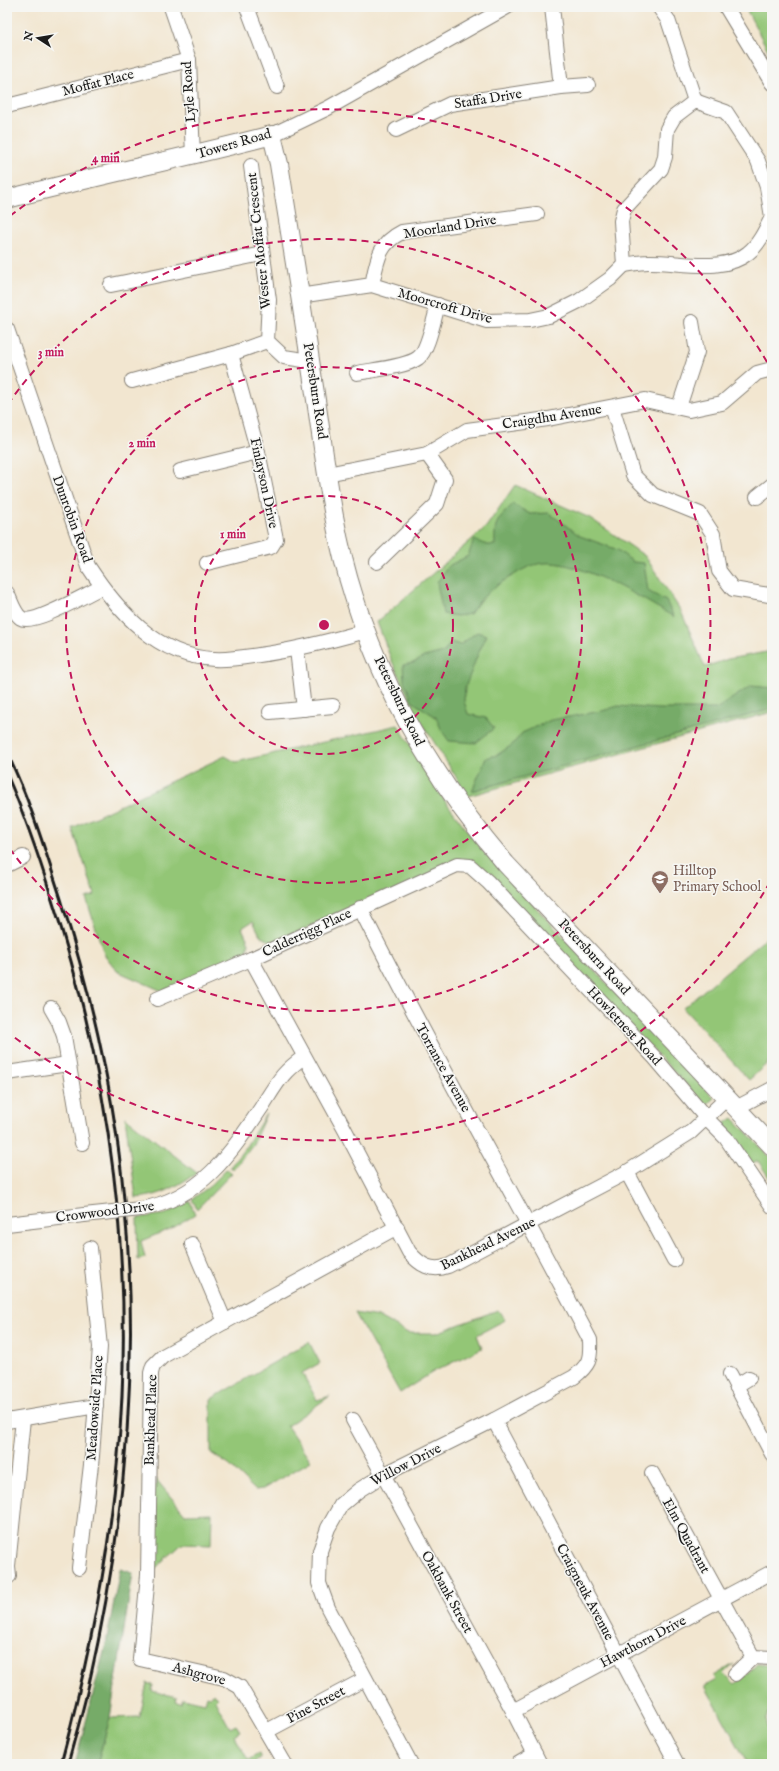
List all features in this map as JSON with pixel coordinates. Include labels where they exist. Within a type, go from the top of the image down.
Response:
[{"type":"main road","name":"Towers Road","points":[[7,199],[76,181],[193,156],[272,135]]},
{"type":"main road","name":"Petersburn Road","points":[[272,135],[279,164],[327,474],[346,567],[366,631],[395,696],[427,756],[450,793],[484,839],[772,1146]]},
{"type":"street","name":"Lyle Road","points":[[171,7],[189,60],[193,156]]},
{"type":"street","points":[[247,7],[277,87]]},
{"type":"street","name":"Towers Road","points":[[272,135],[328,108],[507,7]]},
{"type":"street","points":[[552,7],[561,87]]},
{"type":"street","points":[[659,7],[668,20],[695,101]]},
{"type":"street","points":[[726,7],[772,83]]},
{"type":"street","name":"Moffat Place","points":[[7,106],[189,60]]},
{"type":"street","name":"Staffa Drive","points":[[396,130],[450,104],[561,87],[588,85]]},
{"type":"street","points":[[695,101],[726,112],[758,161],[767,187],[772,217],[760,239],[748,254],[733,261],[707,265],[648,262],[624,265],[621,220],[624,209],[661,169],[665,157],[667,129],[674,117],[695,101]]},
{"type":"street","name":"Wester Moffat Crescent","points":[[251,166],[269,300],[267,341]]},
{"type":"street","name":"Moorland Drive","points":[[372,285],[383,247],[390,238],[402,232],[537,214]]},
{"type":"street","points":[[111,285],[262,254]]},
{"type":"street","name":"Moorcroft Drive","points":[[299,296],[372,285],[487,321],[509,322],[549,316],[579,301],[610,279],[624,265]]},
{"type":"street","points":[[357,373],[399,366],[418,358],[424,350],[438,305]]},
{"type":"street","points":[[679,407],[697,352],[692,322]]},
{"type":"street","name":"Dunrobin Road","points":[[7,329],[88,566],[120,611],[151,638],[196,658],[215,660],[297,650],[366,631]]},
{"type":"street","points":[[132,381],[231,354],[267,341],[284,357],[310,361]]},
{"type":"street","name":"Finlayson Drive","points":[[207,563],[271,547],[276,539],[258,452],[231,354]]},
{"type":"street","name":"Craigdhu Avenue","points":[[327,474],[427,454],[467,430],[548,420],[645,400],[689,410],[722,403],[757,373],[772,369]]},
{"type":"street","points":[[612,407],[634,475],[654,495],[700,514],[714,534],[719,571],[733,589],[769,595],[772,593]]},
{"type":"street","points":[[180,471],[258,452]]},
{"type":"street","points":[[377,562],[437,504],[445,479],[427,454]]},
{"type":"street","points":[[757,497],[772,485]]},
{"type":"street","points":[[7,593],[17,613],[22,619],[31,619],[42,616],[102,586]]},
{"type":"street","points":[[297,650],[304,709]]},
{"type":"street","points":[[270,712],[333,706]]},
{"type":"street","points":[[7,864],[22,857]]},
{"type":"street","name":"Calderrigg Place","points":[[157,999],[251,959],[457,865]]},
{"type":"street","name":"Howletnest Road","points":[[457,865],[470,866],[488,882],[655,1058],[707,1119],[726,1138],[772,1206]]},
{"type":"street","name":"Torrance Avenue","points":[[360,908],[407,1004],[530,1224]]},
{"type":"street","name":"Bankhead Avenue","points":[[251,959],[409,1252],[415,1259],[430,1269],[439,1269],[530,1224],[627,1172],[691,1132],[707,1119],[731,1104],[772,1089]]},
{"type":"street","points":[[51,1008],[59,1022],[64,1036],[82,1143]]},
{"type":"street","name":"Crowwood Drive","points":[[7,1224],[141,1209],[168,1203],[209,1176],[231,1152],[285,1071],[304,1057]]},
{"type":"street","points":[[7,1072],[68,1064]]},
{"type":"street","points":[[627,1172],[674,1260]]},
{"type":"street","name":"Willow Drive","points":[[411,1764],[328,1608],[319,1583],[320,1551],[328,1528],[341,1505],[359,1490],[384,1475],[494,1420],[574,1377],[585,1368],[590,1357],[590,1340],[530,1224]]},
{"type":"street","name":"Bankhead Place","points":[[140,1659],[148,1575],[151,1373],[153,1366],[163,1356],[396,1227]]},
{"type":"street","points":[[192,1244],[225,1322]]},
{"type":"street","name":"Meadowside Place","points":[[79,1568],[96,1406],[100,1347],[90,1248]]},
{"type":"street","points":[[749,1378],[733,1380],[772,1454]]},
{"type":"street","points":[[7,1421],[96,1406]]},
{"type":"street","points":[[8,1577],[23,1419]]},
{"type":"street","name":"Oakbank Street","points":[[354,1420],[538,1759]]},
{"type":"street","name":"Craigneuk Avenue","points":[[494,1420],[677,1764]]},
{"type":"street","name":"Elm Quadrant","points":[[652,1473],[753,1658]]},
{"type":"street","name":"Hawthorn Drive","points":[[513,1711],[619,1656],[772,1572]]},
{"type":"street","points":[[735,1674],[753,1658],[772,1658]]},
{"type":"street","name":"Ashgrove","points":[[140,1659],[224,1678],[240,1687],[285,1764]]},
{"type":"street","name":"Pine Street","points":[[267,1731],[365,1679]]},
{"type":"street","points":[[518,1764],[538,1759]]},
{"type":"green space","points":[[745,7],[772,7],[772,58]]},
{"type":"green space","points":[[515,485],[590,518],[645,556],[681,611],[705,667],[728,659],[772,651],[772,712],[468,796],[415,712],[391,659],[377,622],[486,527]]},
{"type":"green space","points":[[513,504],[530,514],[549,513],[580,536],[618,550],[633,562],[644,563],[648,591],[666,601],[674,617],[626,590],[586,571],[566,565],[549,563],[528,567],[505,580],[483,597],[470,614],[457,616],[443,614],[437,583],[448,566],[468,556],[474,540],[487,545],[495,545],[496,526],[503,514]]},
{"type":"green space","points":[[477,632],[487,635],[465,688],[464,701],[468,714],[486,718],[494,728],[476,743],[449,741],[442,731],[436,717],[413,702],[404,681],[403,665],[413,663],[424,657],[444,652],[451,642],[460,645]]},
{"type":"green space","points":[[751,686],[772,688],[772,709],[472,791],[486,758],[497,755],[512,745],[522,733],[551,720],[602,711],[618,706],[659,709],[716,709]]},
{"type":"green space","points":[[398,725],[443,798],[483,851],[714,1098],[706,1105],[471,861],[273,942],[261,937],[253,921],[242,928],[249,943],[246,954],[162,991],[117,971],[104,954],[86,898],[95,895],[72,828],[225,756],[236,762]]},
{"type":"green space","points":[[772,933],[772,1059],[749,1080],[683,1008]]},
{"type":"green space","points":[[266,1114],[253,1144],[233,1170],[230,1167],[245,1148]]},
{"type":"green space","points":[[125,1117],[197,1173],[175,1187],[161,1193],[136,1198]]},
{"type":"green space","points":[[733,1118],[772,1159],[772,1182],[758,1161],[751,1165],[724,1124]]},
{"type":"green space","points":[[227,1169],[232,1173],[197,1209],[192,1199],[210,1186]]},
{"type":"green space","points":[[190,1201],[195,1214],[170,1229],[141,1241],[145,1258],[138,1260],[137,1218],[166,1214]]},
{"type":"green space","points":[[498,1310],[505,1320],[477,1335],[482,1348],[433,1372],[400,1393],[355,1313],[379,1317],[408,1333],[436,1333]]},
{"type":"green space","points":[[309,1342],[320,1363],[302,1373],[317,1400],[330,1396],[287,1426],[311,1461],[263,1489],[255,1490],[229,1465],[211,1453],[211,1399]]},
{"type":"green space","points":[[150,1472],[185,1514],[212,1513],[211,1545],[182,1544],[148,1575]]},
{"type":"green space","points":[[120,1569],[133,1573],[110,1718],[97,1764],[75,1764],[106,1644]]},
{"type":"green space","points":[[734,1664],[724,1674],[735,1685],[757,1664],[772,1666],[772,1707],[766,1719],[770,1737],[768,1737],[767,1753],[772,1753],[772,1761],[767,1764],[748,1764],[705,1686],[716,1680],[714,1676]]},
{"type":"green space","points":[[147,1683],[153,1685],[152,1691],[177,1697],[176,1702],[181,1703],[183,1698],[205,1703],[207,1696],[210,1697],[213,1693],[217,1698],[215,1700],[230,1728],[236,1725],[240,1731],[234,1735],[248,1760],[259,1754],[261,1758],[251,1764],[97,1764],[110,1718],[140,1717]]},
{"type":"railway","points":[[7,753],[23,789],[43,844],[83,973],[92,1010],[101,1048],[115,1123],[124,1199],[129,1260],[129,1382],[126,1443],[120,1504],[112,1564],[101,1624],[87,1694],[68,1764]]},
{"type":"railway","points":[[7,775],[26,821],[47,883],[90,1035],[114,1174],[120,1244],[123,1314],[122,1384],[114,1494],[103,1572],[89,1649],[61,1764]]},
{"type":"place","name":"Hilltop Primary School","points":[[660,894]]}]
